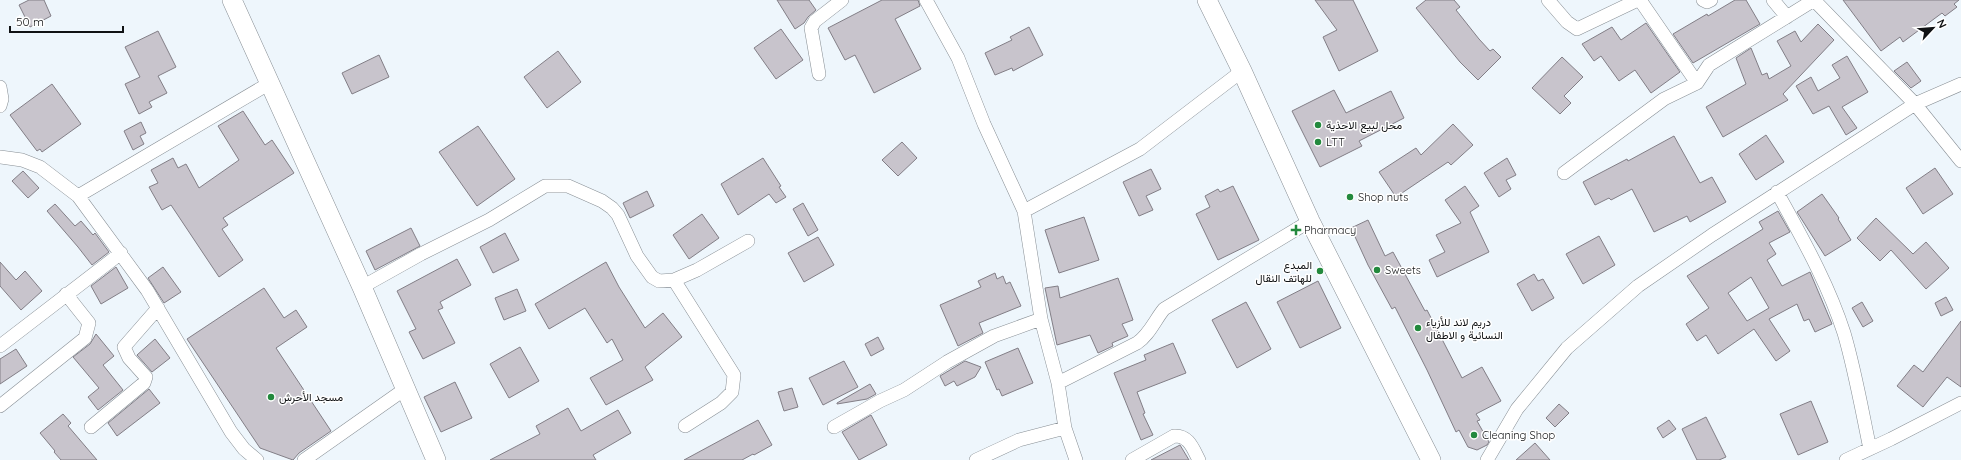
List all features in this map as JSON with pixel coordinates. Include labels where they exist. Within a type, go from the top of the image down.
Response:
[{"type":"street","points":[[232,0],[362,287],[436,460]]},
{"type":"street","points":[[819,74],[811,28],[815,21],[842,0]]},
{"type":"street","points":[[926,0],[958,58],[984,124],[1024,211],[1041,319],[1058,383],[1065,428],[1076,460]]},
{"type":"street","points":[[1209,0],[1310,221],[1431,460]]},
{"type":"street","points":[[1548,0],[1567,22],[1577,29],[1639,0],[1697,83]]},
{"type":"street","points":[[1703,0],[1707,2],[1711,0]]},
{"type":"street","points":[[1773,0],[1787,17]]},
{"type":"street","points":[[1564,173],[1664,99],[1697,83],[1709,65],[1814,0],[1915,104],[1961,161]]},
{"type":"street","points":[[1024,211],[1140,149],[1242,71]]},
{"type":"street","points":[[78,196],[270,83]]},
{"type":"street","points":[[1487,460],[1517,409],[1567,348],[1638,286],[1777,192],[1915,104],[1961,84]]},
{"type":"street","points":[[0,88],[2,100],[0,106]]},
{"type":"street","points":[[0,157],[22,160],[40,167],[78,196],[122,253],[158,308],[231,432],[244,449],[257,460]]},
{"type":"street","points":[[362,287],[421,254],[489,220],[546,186],[568,186],[582,191],[612,208],[618,215],[637,256],[652,277],[659,281],[674,280],[697,270],[748,241]]},
{"type":"street","points":[[1777,192],[1814,260],[1835,309],[1844,334],[1870,449]]},
{"type":"street","points":[[1058,383],[1137,343],[1145,337],[1153,322],[1164,309],[1310,221]]},
{"type":"street","points":[[0,346],[66,294],[122,253]]},
{"type":"street","points":[[674,280],[734,375],[732,392],[721,403],[685,426]]},
{"type":"street","points":[[0,406],[85,338],[89,323],[66,294]]},
{"type":"street","points":[[91,427],[144,383],[146,377],[129,358],[124,347],[158,308]]},
{"type":"street","points":[[834,427],[880,401],[904,390],[947,362],[994,336],[1041,319]]},
{"type":"street","points":[[304,460],[405,389]]},
{"type":"street","points":[[1846,460],[1961,403]]},
{"type":"street","points":[[976,460],[1019,440],[1065,428]]},
{"type":"street","points":[[1132,460],[1174,436],[1179,436],[1187,440],[1199,460]]},
{"type":"building","points":[[29,0],[44,0],[51,16],[30,27],[19,5]]},
{"type":"building","points":[[777,0],[809,0],[816,10],[804,23],[795,29]]},
{"type":"building","points":[[882,0],[918,0],[920,6],[895,19],[921,69],[874,93],[855,55],[845,60],[828,28]]},
{"type":"building","points":[[1315,0],[1353,0],[1378,51],[1339,71],[1323,37],[1337,30]]},
{"type":"building","points":[[1426,0],[1454,0],[1460,7],[1456,10],[1479,39],[1490,51],[1493,49],[1501,57],[1478,80],[1460,62],[1416,8]]},
{"type":"building","points":[[1735,0],[1746,0],[1760,24],[1693,63],[1673,34]]},
{"type":"building","points":[[1843,0],[1959,0],[1954,4],[1957,7],[1945,16],[1942,13],[1903,42],[1900,37],[1881,51]]},
{"type":"building","points":[[1646,23],[1680,72],[1651,93],[1635,70],[1619,81],[1601,56],[1594,61],[1582,44],[1612,27],[1621,40]]},
{"type":"building","points":[[1818,24],[1834,40],[1783,94],[1788,100],[1723,137],[1706,107],[1746,84],[1736,58],[1751,48],[1762,75],[1767,73],[1769,79],[1791,66],[1777,41],[1795,31],[1801,42]]},
{"type":"building","points":[[1029,27],[1043,55],[1013,71],[1012,68],[995,75],[985,53],[1012,40],[1010,37]]},
{"type":"building","points":[[781,29],[803,60],[776,79],[754,48]]},
{"type":"building","points":[[158,31],[176,67],[158,76],[167,93],[149,102],[152,107],[139,114],[125,84],[140,77],[125,47]]},
{"type":"building","points":[[558,51],[581,82],[547,108],[524,77]]},
{"type":"building","points":[[379,55],[389,77],[352,94],[342,73]]},
{"type":"building","points":[[1847,56],[1868,92],[1842,107],[1857,128],[1846,135],[1829,106],[1813,114],[1796,86],[1811,77],[1818,91],[1840,78],[1832,65]]},
{"type":"building","points":[[1562,57],[1583,77],[1564,96],[1571,103],[1560,114],[1532,88]]},
{"type":"building","points":[[1907,62],[1921,81],[1911,88],[1894,71]]},
{"type":"building","points":[[52,84],[81,124],[42,152],[40,149],[37,151],[10,115]]},
{"type":"building","points":[[1334,90],[1346,113],[1391,91],[1404,118],[1359,141],[1362,146],[1320,167],[1292,111]]},
{"type":"building","points":[[243,111],[265,145],[272,140],[294,173],[223,218],[228,225],[222,229],[243,260],[219,277],[171,205],[162,210],[149,187],[158,183],[151,170],[173,158],[178,168],[186,164],[199,188],[239,160],[218,126]]},
{"type":"building","points":[[141,122],[146,133],[140,136],[144,144],[133,150],[124,131]]},
{"type":"building","points":[[1453,124],[1473,145],[1451,165],[1448,162],[1396,197],[1379,172],[1416,148],[1421,155]]},
{"type":"building","points":[[478,126],[515,179],[477,206],[439,152]]},
{"type":"building","points":[[1766,135],[1784,162],[1756,180],[1739,154]]},
{"type":"building","points":[[1674,136],[1700,183],[1712,177],[1726,202],[1690,222],[1687,216],[1654,232],[1632,189],[1611,200],[1609,198],[1595,205],[1583,182],[1627,159],[1628,161]]},
{"type":"building","points":[[902,142],[917,158],[898,176],[882,160]]},
{"type":"building","points":[[763,158],[781,186],[779,187],[786,197],[776,203],[769,194],[738,215],[721,184]]},
{"type":"building","points":[[1507,158],[1516,175],[1506,180],[1511,189],[1499,197],[1484,173]]},
{"type":"building","points":[[1935,168],[1953,194],[1923,214],[1906,188]]},
{"type":"building","points":[[1151,169],[1161,189],[1146,196],[1153,210],[1139,216],[1123,182]]},
{"type":"building","points":[[23,171],[39,188],[28,198],[12,181]]},
{"type":"building","points":[[1233,186],[1259,240],[1218,260],[1196,214],[1210,207],[1205,196],[1218,189],[1220,192]]},
{"type":"building","points":[[1465,186],[1479,206],[1470,212],[1489,252],[1437,277],[1429,260],[1445,252],[1436,235],[1461,223],[1445,200]]},
{"type":"building","points":[[647,191],[654,206],[630,218],[623,203]]},
{"type":"building","points":[[1822,194],[1839,218],[1838,219],[1851,240],[1825,256],[1797,212]]},
{"type":"building","points":[[803,203],[818,230],[808,236],[793,209]]},
{"type":"building","points":[[55,204],[75,226],[81,221],[93,235],[95,233],[109,252],[92,265],[47,211]]},
{"type":"building","points":[[1778,211],[1790,232],[1769,243],[1776,254],[1767,260],[1782,286],[1810,272],[1832,324],[1815,332],[1809,319],[1804,321],[1797,304],[1769,319],[1790,351],[1776,361],[1754,329],[1718,354],[1706,335],[1697,341],[1686,324],[1709,308],[1687,276],[1763,229],[1759,222]],"holes":[[[1751,277],[1769,308],[1747,321],[1728,293]]]},
{"type":"building","points":[[702,214],[719,238],[689,259],[673,235]]},
{"type":"building","points":[[1084,217],[1099,260],[1059,273],[1045,230]]},
{"type":"building","points":[[1876,218],[1913,254],[1926,242],[1949,268],[1926,289],[1891,250],[1880,261],[1857,238]]},
{"type":"building","points":[[1368,220],[1385,256],[1393,252],[1425,311],[1427,310],[1462,378],[1482,367],[1501,401],[1476,414],[1480,420],[1477,421],[1489,442],[1487,445],[1477,450],[1468,447],[1459,430],[1456,432],[1395,307],[1392,309],[1368,265],[1351,228]]},
{"type":"building","points":[[411,228],[420,246],[375,270],[366,251]]},
{"type":"building","points":[[505,233],[519,260],[493,273],[480,247]]},
{"type":"building","points":[[1599,236],[1615,265],[1583,284],[1566,254]]},
{"type":"building","points":[[818,237],[834,265],[804,282],[788,253]]},
{"type":"building","points":[[457,259],[471,285],[440,302],[443,308],[438,310],[455,343],[423,359],[409,332],[416,329],[397,291]]},
{"type":"building","points":[[0,262],[16,280],[25,271],[42,291],[21,310],[0,286]]},
{"type":"building","points":[[606,262],[619,287],[645,328],[663,313],[682,337],[645,367],[653,380],[606,405],[590,378],[623,360],[612,339],[607,343],[585,308],[549,329],[535,304]]},
{"type":"building","points":[[116,267],[128,288],[101,304],[91,286]]},
{"type":"building","points":[[163,267],[181,292],[164,303],[148,278]]},
{"type":"building","points":[[995,273],[997,279],[1003,276],[1006,284],[1010,282],[1021,306],[979,323],[983,333],[958,346],[940,305],[981,287],[978,281]]},
{"type":"building","points":[[1534,274],[1538,281],[1543,279],[1554,298],[1532,311],[1517,284]]},
{"type":"building","points":[[1118,278],[1133,320],[1122,324],[1128,336],[1112,343],[1113,346],[1098,353],[1090,335],[1057,345],[1045,288],[1058,286],[1060,298]]},
{"type":"building","points":[[1318,281],[1341,328],[1300,348],[1277,302]]},
{"type":"building","points":[[264,288],[284,318],[296,310],[307,327],[276,348],[331,431],[299,453],[293,460],[260,448],[187,339]]},
{"type":"building","points":[[517,289],[526,311],[504,320],[495,298]]},
{"type":"building","points":[[1946,297],[1953,310],[1941,316],[1935,303]]},
{"type":"building","points":[[1246,302],[1271,349],[1237,368],[1212,320]]},
{"type":"building","points":[[1862,302],[1873,321],[1863,327],[1852,308]]},
{"type":"building","points":[[1961,321],[1961,387],[1947,377],[1923,407],[1897,386],[1914,365],[1923,372]]},
{"type":"building","points":[[96,334],[114,356],[103,365],[123,390],[98,410],[88,397],[99,388],[73,357],[90,344]]},
{"type":"building","points":[[878,337],[884,349],[871,356],[865,344]]},
{"type":"building","points":[[155,339],[170,358],[152,372],[137,355]]},
{"type":"building","points":[[1173,343],[1186,373],[1137,392],[1145,413],[1143,414],[1153,435],[1141,440],[1114,373],[1146,360],[1144,355]]},
{"type":"building","points":[[520,347],[539,381],[509,398],[490,364]]},
{"type":"building","points":[[1018,348],[1033,383],[1002,396],[999,389],[997,390],[985,362]]},
{"type":"building","points":[[16,349],[27,366],[0,384],[0,359]]},
{"type":"building","points":[[844,361],[858,387],[823,405],[809,378]]},
{"type":"building","points":[[965,361],[981,367],[975,377],[957,386],[954,381],[945,386],[940,376]]},
{"type":"building","points":[[455,382],[472,418],[441,432],[424,397]]},
{"type":"building","points":[[870,384],[876,394],[867,399],[837,404],[837,403]]},
{"type":"building","points":[[792,388],[798,407],[784,411],[778,392]]},
{"type":"building","points":[[149,389],[160,403],[117,436],[108,423]]},
{"type":"building","points":[[1811,401],[1828,442],[1798,455],[1780,414]]},
{"type":"building","points":[[1559,404],[1569,413],[1555,427],[1546,418]]},
{"type":"building","points":[[568,408],[581,431],[618,410],[631,433],[593,455],[596,460],[490,460],[540,434],[536,426]]},
{"type":"building","points":[[63,414],[71,423],[68,426],[97,460],[61,460],[54,452],[55,451],[40,433]]},
{"type":"building","points":[[871,415],[887,445],[859,460],[842,432]]},
{"type":"building","points":[[1706,417],[1726,457],[1719,460],[1697,460],[1682,429]]},
{"type":"building","points":[[758,420],[772,445],[754,455],[753,454],[742,460],[684,460]]},
{"type":"building","points":[[1669,420],[1676,429],[1663,438],[1657,428]]},
{"type":"building","points":[[1535,443],[1550,460],[1516,460]]},
{"type":"building","points":[[1180,445],[1189,460],[1151,460]]},
{"type":"place","name":"محل لبيع الاحذية","points":[[1318,125]]},
{"type":"place","name":"LTT","points":[[1318,142]]},
{"type":"place","name":"Shop nuts","points":[[1350,197]]},
{"type":"place","name":"Pharmacy","points":[[1296,230]]},
{"type":"place","name":"Sweets","points":[[1377,270]]},
{"type":"place","name":"المبدع للهاتف النقال","points":[[1320,271]]},
{"type":"place","name":"دريم لاند للأزياء النسائية و الاطفال","points":[[1418,328]]},
{"type":"place","name":"مسجد الأحرش","points":[[271,397]]},
{"type":"place","name":"Cleaning Shop","points":[[1474,435]]}]
